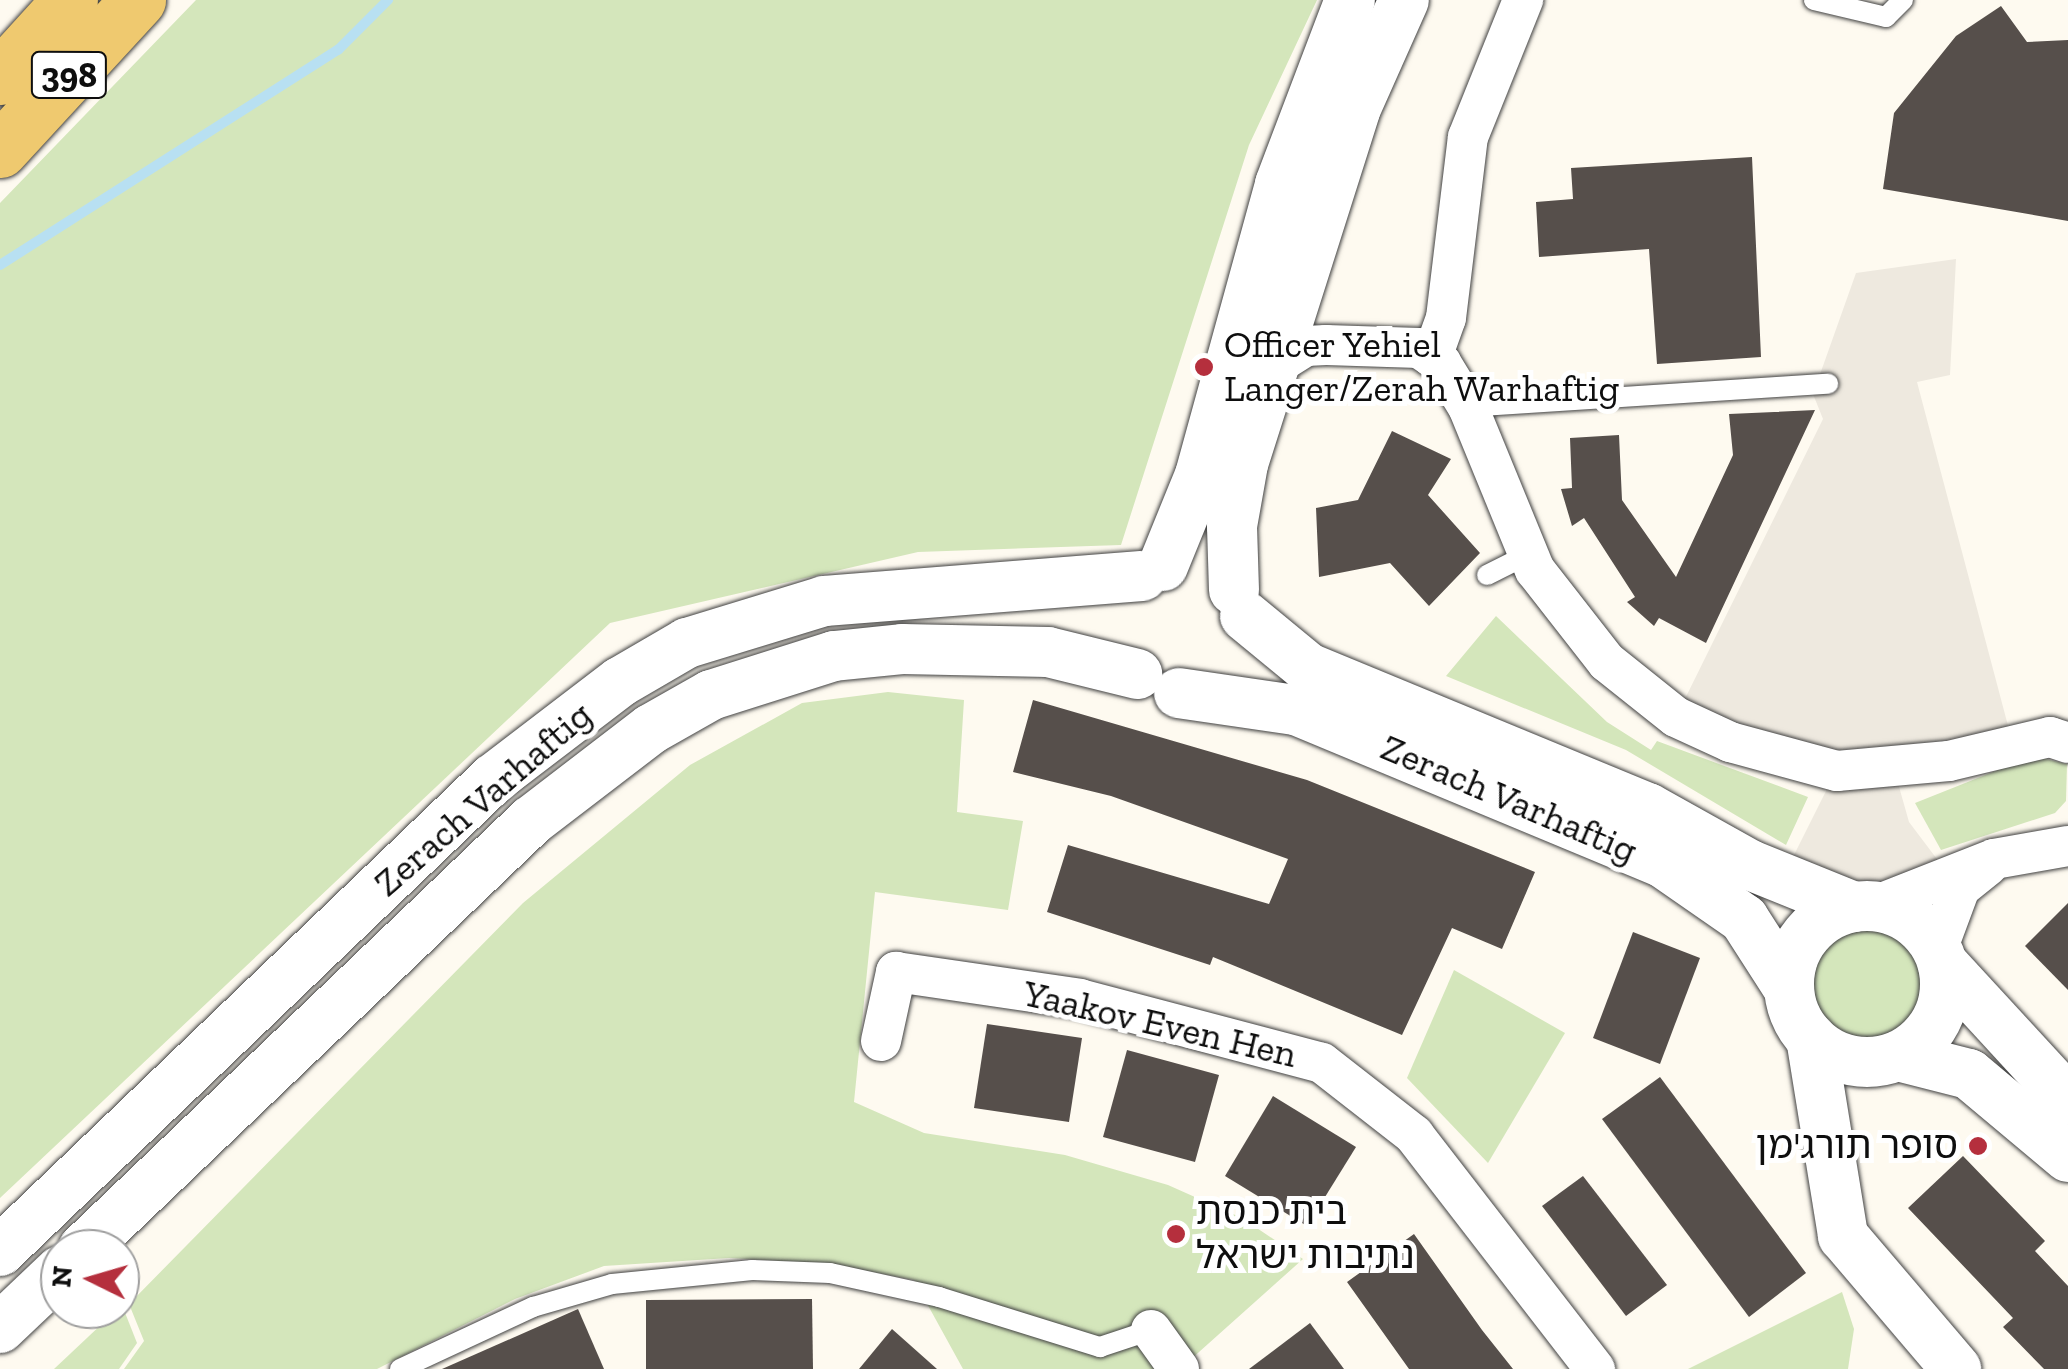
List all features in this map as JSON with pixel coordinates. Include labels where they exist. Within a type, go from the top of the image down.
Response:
[{"type":"main road","name":"398","points":[[0,77],[70,0]]},
{"type":"main road","name":"398","points":[[0,150],[138,0]]},
{"type":"street","points":[[1350,0],[1280,184],[1205,460],[1152,571],[1123,603],[1117,635],[1158,683],[1230,670],[1239,603],[1232,526],[1274,366],[1356,110],[1404,0]]},
{"type":"street","points":[[1432,356],[1446,318],[1468,137],[1523,0]]},
{"type":"street","points":[[1274,366],[1306,346],[1326,344],[1398,345],[1432,356],[1468,407],[1526,555],[1607,662],[1676,717],[1730,742],[1837,771],[1948,761],[2050,736],[2067,741]]},
{"type":"street","points":[[1152,571],[1203,566],[1239,603]]},
{"type":"street","name":"Zerach Varhaftig","points":[[0,1251],[494,780],[620,682],[687,643],[824,601],[1152,571]]},
{"type":"street","name":"Zerach Varhaftig","points":[[1239,603],[1308,668],[1648,808],[1750,865],[1864,906]]},
{"type":"street","name":"Zerach Varhaftig","points":[[104,1229],[531,822],[650,729],[711,694],[834,656],[902,649],[1048,652],[1158,683],[1296,710],[1662,862],[1744,919],[1789,989]]},
{"type":"street","points":[[1938,1363],[1857,1259],[1828,1182],[1811,1038],[1789,989],[1800,945],[1814,927],[1864,906],[1994,859],[2068,846]]},
{"type":"street","points":[[1828,1182],[1841,1102],[1888,1058],[1932,1028],[1940,957],[1960,888],[1994,859]]},
{"type":"street","points":[[1864,906],[1900,912],[2068,1100]]},
{"type":"street","name":"Yaakov Even Hen","points":[[882,1041],[896,972],[1080,999],[1322,1063],[1414,1135],[1595,1369]]},
{"type":"street","points":[[1811,1038],[1842,1058],[1888,1058],[1969,1074],[2068,1157]]},
{"type":"street","points":[[0,1328],[40,1290]]},
{"type":"street","points":[[1151,1330],[1178,1369]]},
{"type":"lane","points":[[1814,0],[1886,16],[1902,0]]},
{"type":"lane","points":[[1468,407],[1828,384]]},
{"type":"lane","points":[[1487,575],[1526,555]]},
{"type":"lane","points":[[400,1369],[532,1307],[596,1288],[752,1270],[830,1273],[939,1296],[1100,1346],[1151,1330]]},
{"type":"green space","points":[[196,0],[1317,0],[1249,145],[1121,545],[918,552],[610,623],[0,1198],[0,203]]},
{"type":"green space","points":[[1496,616],[1607,722],[1651,750],[1657,741],[1808,797],[1786,845],[1626,750],[1446,676]]},
{"type":"green space","points":[[888,692],[964,700],[957,812],[1023,821],[1008,910],[875,892],[854,1102],[924,1133],[1065,1155],[1168,1185],[1242,1218],[1303,1259],[1180,1369],[963,1369],[914,1280],[831,1264],[729,1258],[604,1266],[515,1299],[377,1369],[124,1369],[144,1341],[139,1329],[140,1293],[523,903],[690,765],[802,703]]},
{"type":"green space","points":[[2033,756],[2067,764],[2066,801],[2055,813],[1941,850],[1915,803]]},
{"type":"green space","points":[[1867,920],[1891,925],[1912,939],[1926,960],[1931,984],[1926,1008],[1912,1029],[1891,1043],[1867,1048],[1843,1043],[1822,1029],[1808,1008],[1803,984],[1808,960],[1822,939],[1843,925]]},
{"type":"green space","points":[[1454,970],[1565,1033],[1488,1163],[1407,1078]]},
{"type":"green space","points":[[1842,1292],[1854,1329],[1848,1369],[1688,1369]]},
{"type":"green space","points":[[96,1329],[131,1329],[137,1343],[119,1369],[54,1369]]},
{"type":"shaded area","points":[[1956,259],[1950,375],[1917,382],[2011,737],[1894,769],[1909,822],[1949,875],[1902,896],[1782,879],[1836,771],[1676,717],[1823,419],[1813,394],[1856,273]]},
{"type":"building","points":[[2001,6],[2027,42],[2068,40],[2068,221],[1883,189],[1894,113],[1956,36]]},
{"type":"building","points":[[1752,157],[1761,357],[1657,364],[1649,249],[1539,257],[1536,202],[1573,199],[1571,168]]},
{"type":"building","points":[[1815,410],[1706,643],[1659,618],[1654,626],[1627,602],[1635,597],[1584,518],[1572,526],[1561,489],[1572,488],[1570,438],[1619,435],[1622,500],[1676,577],[1733,455],[1729,414]]},
{"type":"building","points":[[1392,431],[1451,459],[1428,495],[1480,553],[1429,606],[1390,563],[1319,577],[1316,508],[1358,500]]},
{"type":"building","points":[[1033,700],[1307,780],[1535,872],[1502,949],[1452,928],[1402,1035],[1213,957],[1210,965],[1047,912],[1068,845],[1269,904],[1288,859],[1111,796],[1013,772]]},
{"type":"building","points":[[2068,903],[2068,990],[2025,946]]},
{"type":"building","points":[[1633,932],[1700,958],[1660,1064],[1593,1038]]},
{"type":"building","points":[[987,1024],[1082,1038],[1069,1122],[974,1108]]},
{"type":"building","points":[[1127,1050],[1219,1075],[1195,1162],[1103,1137]]},
{"type":"building","points":[[1660,1077],[1806,1273],[1749,1317],[1602,1119]]},
{"type":"building","points":[[1273,1096],[1356,1147],[1307,1226],[1225,1176]]},
{"type":"building","points":[[1963,1156],[2045,1241],[2035,1251],[2068,1286],[2068,1369],[2044,1369],[2003,1327],[2013,1318],[1908,1208]]},
{"type":"building","points":[[1583,1176],[1667,1285],[1626,1316],[1542,1206]]},
{"type":"building","points":[[1414,1234],[1513,1369],[1409,1369],[1347,1282]]},
{"type":"building","points":[[812,1299],[813,1369],[646,1369],[646,1300]]},
{"type":"building","points":[[578,1309],[604,1369],[442,1369]]},
{"type":"building","points":[[1310,1323],[1344,1369],[1249,1369]]},
{"type":"building","points":[[892,1329],[937,1369],[859,1369]]},
{"type":"waterway","points":[[0,265],[338,50],[388,0]]},
{"type":"place","name":"Officer Yehiel Langer/Zerah Warhaftig","points":[[1204,367]]},
{"type":"place","name":"סופר תורג'מן","points":[[1978,1146]]},
{"type":"place","name":"בית כנסת נתיבות ישראל","points":[[1176,1234]]}]
